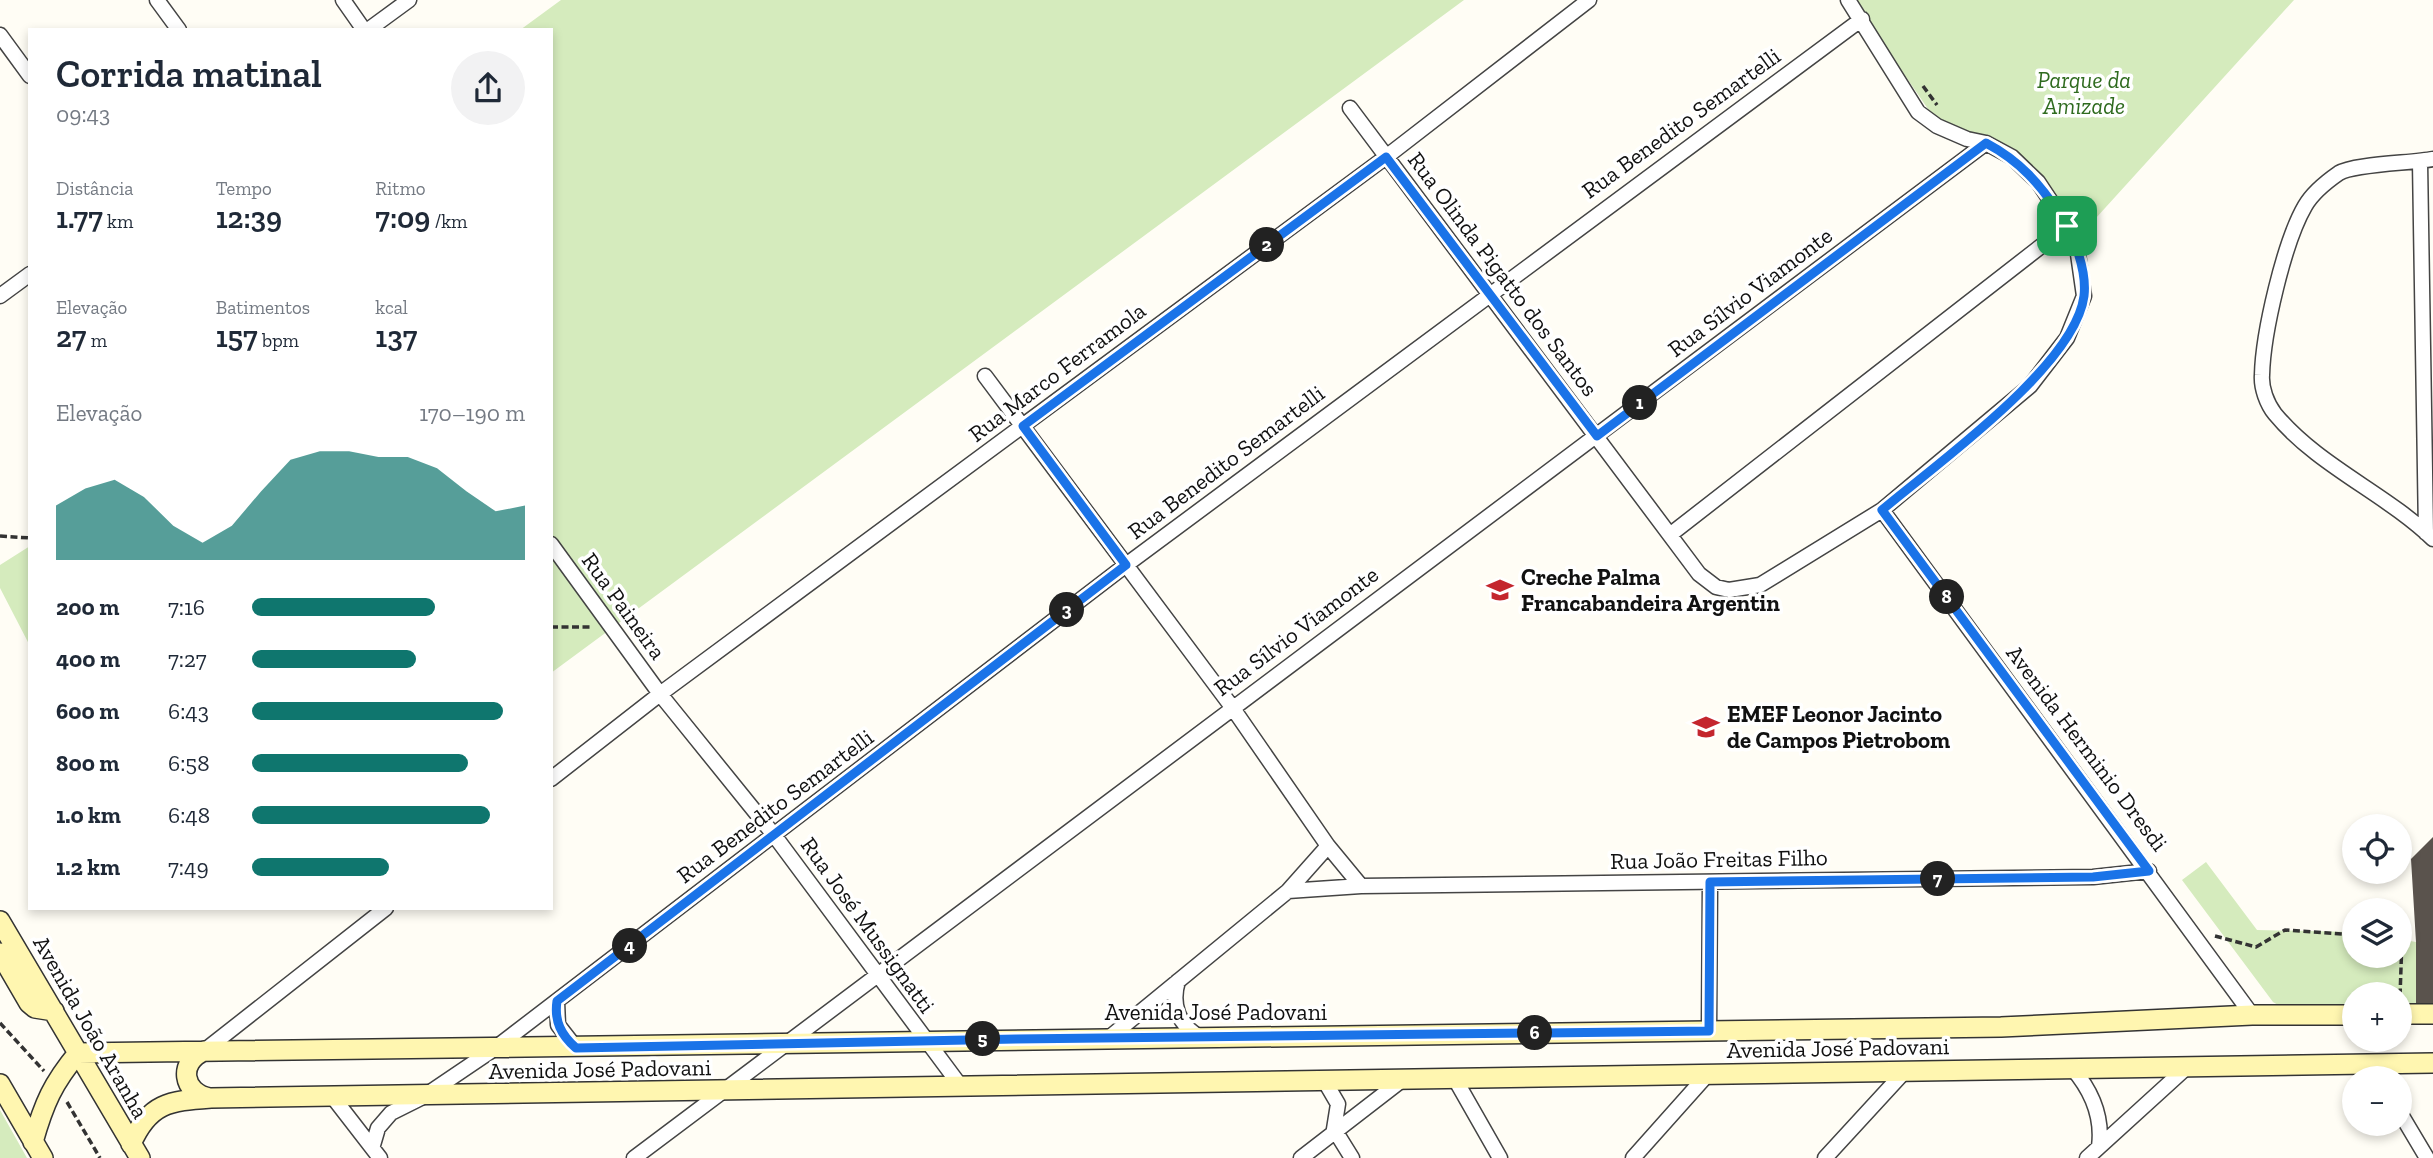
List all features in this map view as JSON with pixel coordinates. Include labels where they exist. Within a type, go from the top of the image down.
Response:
[{"type":"street","points":[[157,0],[178,28]]},
{"type":"street","points":[[343,0],[364,28]]},
{"type":"street","points":[[369,28],[409,0]]},
{"type":"street","name":"Rua Marco Ferramola","points":[[553,777],[660,694],[1386,157],[1589,0]]},
{"type":"street","points":[[1671,534],[2067,226],[2038,182],[2012,157],[1986,143],[1967,139],[1937,126],[1918,112],[1848,0]]},
{"type":"street","name":"Rua Benedito Semartelli","points":[[377,1152],[378,1128],[391,1113],[423,1097],[494,1049],[1126,565],[1488,293],[1862,19]]},
{"type":"street","points":[[0,35],[28,73]]},
{"type":"street","name":"Rua Olinda Pigatto dos Santos","points":[[1350,108],[1699,574],[1716,587],[1745,589],[1760,586],[1882,510],[2030,386],[2067,338],[2084,296],[2076,240],[2067,226]]},
{"type":"street","name":"Rua Sílvio Viamonte","points":[[634,1158],[1986,143]]},
{"type":"street","points":[[2426,160],[2430,536],[2320,455],[2274,414],[2266,398],[2261,377],[2268,327],[2289,246],[2305,206],[2319,187],[2343,171],[2426,160]]},
{"type":"street","points":[[1,293],[28,275]]},
{"type":"street","points":[[985,376],[1232,707],[1328,846],[1361,886]]},
{"type":"street","name":"Avenida Herminio Dresdi","points":[[1882,510],[2252,1014]]},
{"type":"street","name":"Rua Paineira","points":[[553,547],[660,694]]},
{"type":"street","name":"Rua José Mussignatti","points":[[660,694],[774,835],[879,974],[923,1040],[959,1084]]},
{"type":"street","points":[[1110,1037],[1288,891],[1328,846]]},
{"type":"street","name":"Rua João Freitas Filho","points":[[1288,891],[1361,886],[2093,877],[2149,871]]},
{"type":"street","points":[[1709,1031],[1710,882]]},
{"type":"street","points":[[211,1098],[194,1091],[186,1079],[186,1066],[194,1055],[204,1051],[384,910]]},
{"type":"street","name":"Avenida João Aranha","points":[[0,921],[136,1151]]},
{"type":"street","points":[[0,953],[29,1003],[35,1008],[54,1012]]},
{"type":"street","points":[[1178,981],[1175,991],[1176,1011],[1185,1027],[1200,1037]]},
{"type":"street","points":[[557,1001],[558,1025],[576,1048]]},
{"type":"street","points":[[2412,1013],[2433,1014]]},
{"type":"street","name":"Avenida José Padovani","points":[[78,1053],[2001,1027],[2252,1014],[2342,1015]]},
{"type":"street","points":[[38,1150],[43,1104],[55,1081],[78,1053]]},
{"type":"street","name":"Avenida José Padovani","points":[[2412,1066],[2433,1063]]},
{"type":"street","points":[[2087,1158],[2188,1067]]},
{"type":"street","points":[[2072,1068],[2092,1098],[2099,1117],[2099,1147]]},
{"type":"street","name":"Avenida José Padovani","points":[[136,1151],[142,1120],[160,1108],[181,1100],[211,1098],[423,1097],[959,1084],[1402,1080],[2072,1068],[2342,1070]]},
{"type":"street","points":[[1825,1158],[1905,1071]]},
{"type":"street","points":[[1633,1158],[1707,1075]]},
{"type":"street","points":[[1455,1079],[1500,1158]]},
{"type":"street","points":[[1324,1080],[1338,1104],[1334,1129],[1352,1158]]},
{"type":"street","points":[[1301,1158],[1334,1129],[1402,1080]]},
{"type":"street","points":[[0,1084],[38,1150]]},
{"type":"street","points":[[332,1096],[377,1152]]},
{"type":"street","points":[[2412,1133],[2427,1158]]},
{"type":"path","points":[[1922,84],[1944,116]]},
{"type":"path","points":[[0,536],[28,538]]},
{"type":"path","points":[[553,627],[611,626]]},
{"type":"path","points":[[2216,945],[2207,934],[2256,947],[2285,930],[2342,934]]},
{"type":"green space","points":[[561,0],[1464,0],[553,672],[553,28],[523,28]]},
{"type":"green space","name":"Parque da Amizade","points":[[1853,0],[2294,0],[2076,240],[2041,178],[1937,122]]},
{"type":"green space","points":[[28,547],[28,642],[0,588],[0,565]]},
{"type":"green space","points":[[2206,862],[2257,930],[2342,932],[2342,968],[2412,968],[2412,941],[2416,942],[2416,1009],[2412,1009],[2412,982],[2342,982],[2342,1009],[2283,1008],[2273,1002],[2182,880]]},
{"type":"green space","points":[[0,1110],[27,1158],[0,1158]]},
{"type":"building","points":[[2433,837],[2433,1009],[2416,1009],[2412,858]]},
{"type":"place","name":"Creche Palma Francabandeira Argentin","points":[[1500,590]]},
{"type":"place","name":"EMEF Leonor Jacinto de Campos Pietrobom","points":[[1706,727]]},
{"type":"route","points":[[1986,143],[2012,157],[2038,182],[2067,226],[2076,240],[2084,296],[2067,338],[2030,386],[1882,510],[2149,871],[2093,877],[1710,882],[1709,1031],[923,1040],[576,1048],[562,1034],[556,1015],[557,1001],[1126,565],[1023,426],[1386,157],[1597,436],[1986,143]]}]
